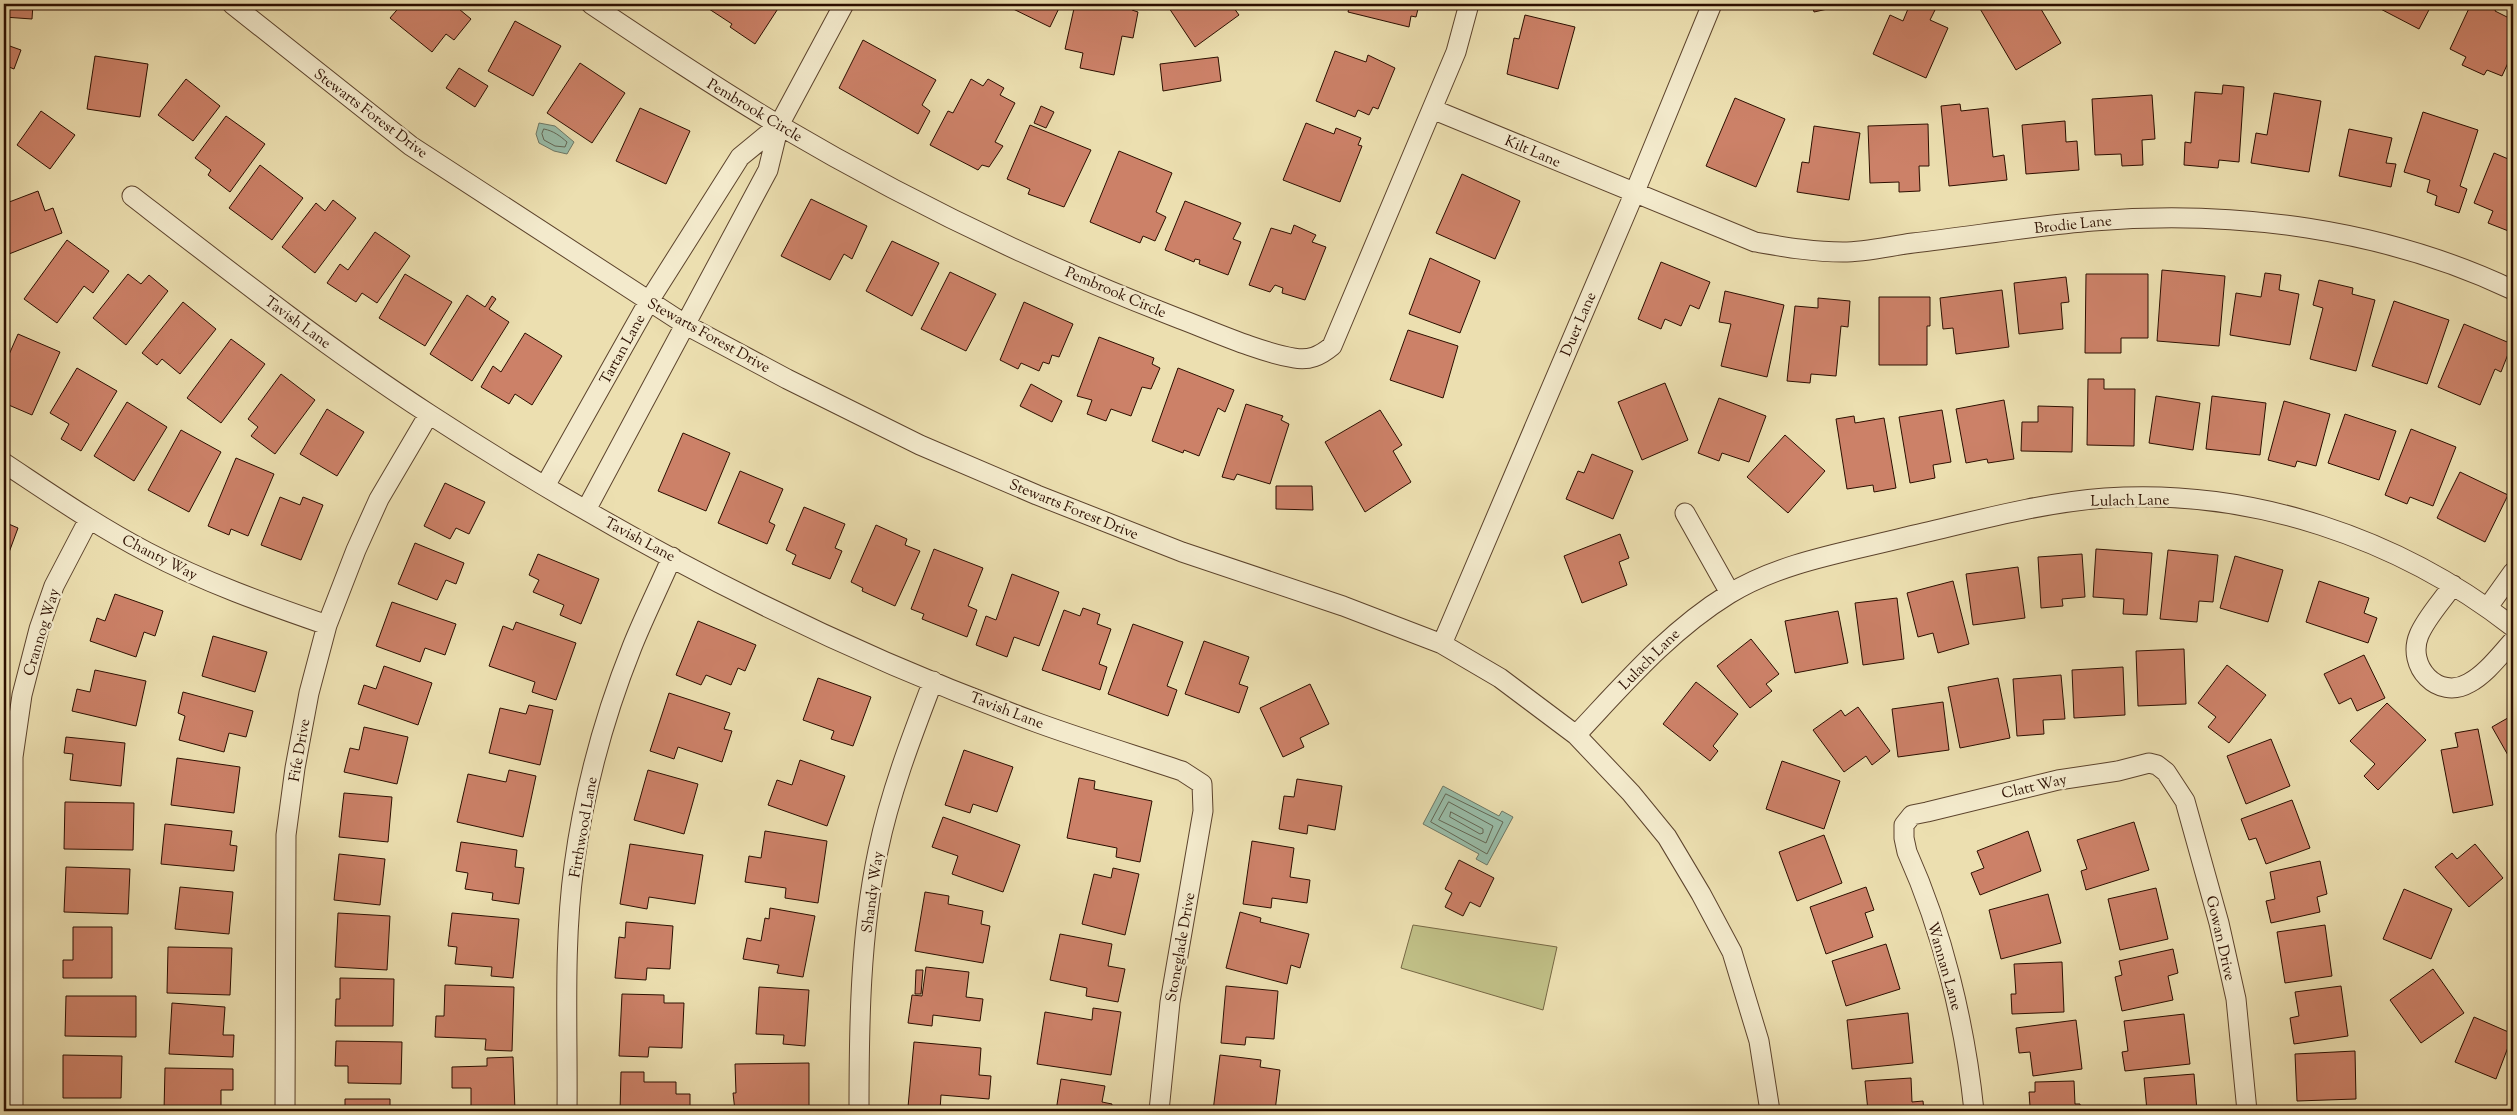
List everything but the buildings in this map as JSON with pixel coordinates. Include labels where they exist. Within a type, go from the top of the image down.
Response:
[{"type":"street","name":"Stewarts Forest Drive","points":[[232,4],[411,146],[648,301],[686,324],[787,378],[920,445],[1036,495],[1182,552],[1343,606],[1442,644],[1500,678],[1576,735],[1631,793],[1667,837],[1701,894],[1732,952],[1759,1041],[1770,1111]]},
{"type":"street","name":"Pembrook Circle","points":[[591,4],[693,73],[779,125],[936,211],[1104,289],[1277,354],[1302,359],[1316,357],[1332,346],[1456,52],[1469,4]]},
{"type":"street","name":"Tartan Lane","points":[[586,510],[768,170],[779,125],[844,4]]},
{"type":"street","name":"Duer Lane","points":[[1442,644],[1634,194],[1712,4]]},
{"type":"street","name":"Kilt Lane","points":[[1432,109],[1634,194]]},
{"type":"street","name":"Tartan Lane","points":[[545,486],[648,301],[740,157],[779,125]]},
{"type":"street","name":"Brodie Lane","points":[[1634,194],[1755,242],[1796,250],[1845,252],[2093,221],[2146,218],[2224,219],[2288,225],[2354,237],[2428,257],[2513,290]]},
{"type":"street","name":"Tavish Lane","points":[[132,196],[292,319],[428,414],[586,510],[779,612],[933,681],[1037,723],[1182,771],[1202,784]]},
{"type":"street","name":"Fife Drive","points":[[285,1111],[286,836],[295,768],[307,702],[327,625],[356,550],[380,499],[428,414]]},
{"type":"street","name":"Chanty Way","points":[[4,464],[147,552],[206,580],[269,606],[327,625]]},
{"type":"street","name":"Lulach Lane","points":[[1576,735],[1652,654],[1684,624],[1730,593],[1769,574],[1818,559],[2010,512],[2050,505],[2116,498],[2214,501],[2317,524],[2372,544],[2420,566],[2488,607],[2513,627]]},
{"type":"street","points":[[1685,512],[1730,593]]},
{"type":"street","name":"Crannog Way","points":[[13,1111],[13,757],[22,695],[39,629],[54,586],[89,518]]},
{"type":"street","name":"Firthwood Lane","points":[[567,1111],[570,932],[574,866],[588,790],[607,718],[632,646],[672,557]]},
{"type":"street","points":[[2488,607],[2513,572]]},
{"type":"street","points":[[2453,585],[2419,636],[2415,655],[2420,671],[2429,681],[2440,686],[2455,687],[2468,684],[2513,641]]},
{"type":"street","name":"Shandy Way","points":[[858,1111],[860,1009],[867,921],[878,851],[896,785],[933,681]]},
{"type":"street","name":"Clatt Way","points":[[1904,825],[1912,815],[2058,780],[2118,771],[2149,763],[2157,765],[2166,772]]},
{"type":"street","name":"Gowan Drive","points":[[2166,772],[2185,801],[2219,923],[2236,999],[2247,1111]]},
{"type":"street","name":"Stoneglade Drive","points":[[1159,1111],[1170,1002],[1203,812],[1202,784]]},
{"type":"street","name":"Wannan Lane","points":[[1904,825],[1907,852],[1938,939],[1956,1006],[1970,1078],[1974,1111]]},
{"type":"shaded area","points":[[1413,925],[1557,947],[1543,1010],[1401,968]]},
{"type":"water","points":[[539,123],[555,126],[574,142],[567,154],[554,151],[539,143],[536,134]]},
{"type":"water","points":[[1443,786],[1499,816],[1502,811],[1513,817],[1487,865],[1476,859],[1479,854],[1423,824]]}]
